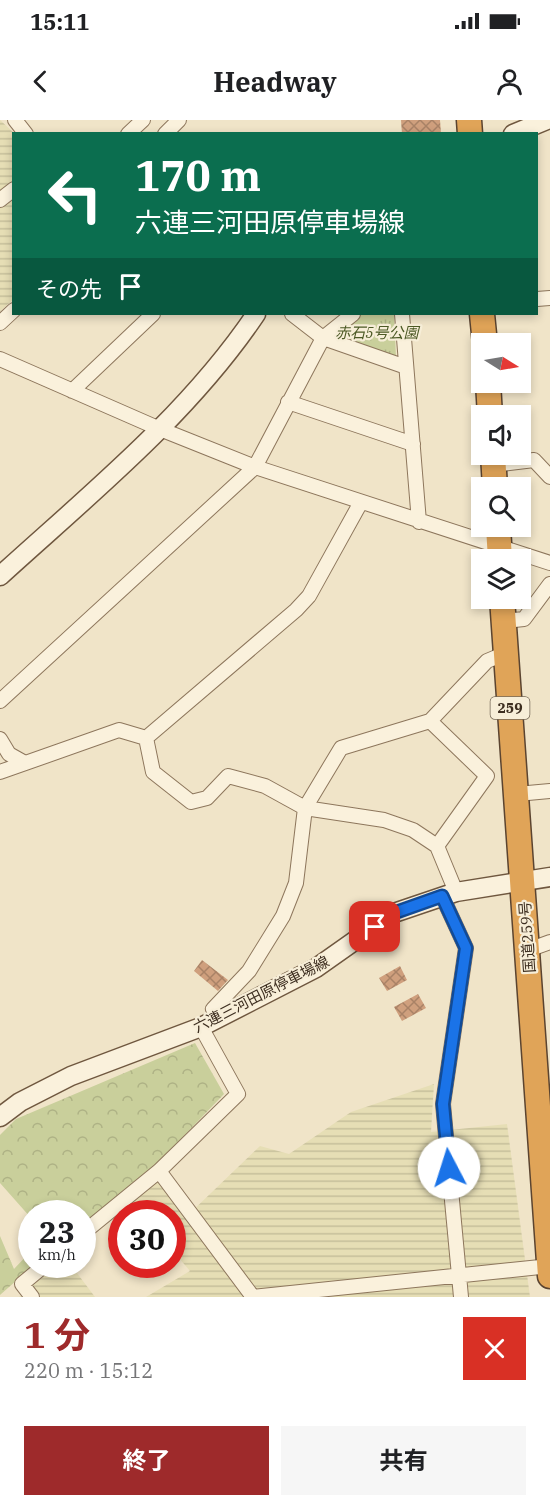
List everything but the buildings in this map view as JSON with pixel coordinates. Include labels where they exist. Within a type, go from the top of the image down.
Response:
[{"type":"highway","points":[[482,315],[483,333]]},
{"type":"highway","name":"国道259号","points":[[503,610],[522,880],[539,946],[550,1270]]},
{"type":"main road","points":[[518,132],[547,120]]},
{"type":"main road","points":[[0,576],[160,429],[228,356],[255,315]]},
{"type":"main road","name":"六連三河田原停車場線","points":[[0,1118],[20,1102],[71,1076],[201,1027],[316,968],[394,913],[449,894],[550,877]]},
{"type":"street","points":[[15,120],[24,132]]},
{"type":"street","points":[[130,132],[143,120]]},
{"type":"street","points":[[167,132],[179,120]]},
{"type":"street","points":[[0,201],[12,191]]},
{"type":"street","points":[[0,323],[12,312]]},
{"type":"street","points":[[72,391],[152,315]]},
{"type":"street","points":[[293,315],[324,338],[406,367]]},
{"type":"street","points":[[0,701],[255,467],[324,338],[352,315]]},
{"type":"street","points":[[402,315],[419,522]]},
{"type":"street","points":[[0,359],[160,429],[255,467],[550,563]]},
{"type":"street","points":[[288,402],[413,444]]},
{"type":"street","points":[[494,469],[534,460],[550,477]]},
{"type":"street","points":[[146,738],[309,596],[361,502]]},
{"type":"street","points":[[503,610],[524,619],[550,584]]},
{"type":"street","points":[[219,1018],[213,1010],[249,971],[283,916],[296,883],[305,808],[341,748],[430,721],[487,661],[506,653]]},
{"type":"street","points":[[430,721],[487,776],[437,846]]},
{"type":"street","points":[[0,772],[119,730],[146,738]]},
{"type":"street","points":[[146,738],[153,771],[191,802],[207,798],[228,776],[265,786],[305,808],[384,820],[413,830],[437,846],[466,948],[443,1104],[461,1297]]},
{"type":"street","points":[[0,739],[9,754],[25,763]]},
{"type":"street","points":[[517,794],[550,791]]},
{"type":"street","points":[[96,1223],[159,1171],[238,1094],[201,1027]]},
{"type":"street","points":[[159,1171],[252,1297],[458,1275],[550,1270]]},
{"type":"street","points":[[29,1278],[22,1284],[32,1297]]},
{"type":"shaded area","points":[[0,120],[13,132],[12,301],[0,311]]},
{"type":"shaded area","points":[[434,1084],[431,1132],[507,1124],[530,1297],[146,1297],[178,1278],[186,1278],[186,1273],[190,1271],[186,1266],[186,1217],[260,1146],[289,1154],[351,1112]]},
{"type":"shaded area","points":[[157,1179],[173,1200],[134,1200]]},
{"type":"shaded area","points":[[41,1278],[81,1278],[95,1297],[19,1297]]},
{"type":"green space","name":"赤石5号公園","points":[[358,315],[394,315],[396,357],[331,337]]},
{"type":"green space","points":[[195,1043],[224,1094],[155,1166],[113,1200],[108,1200],[108,1204],[96,1214],[96,1200],[18,1200],[18,1203],[0,1183],[0,1135],[16,1119]]},
{"type":"green space","points":[[0,1236],[14,1269],[18,1265],[19,1278],[0,1295]]},
{"type":"route","points":[[375,927],[394,913],[442,896],[466,948],[443,1104],[449,1168]]}]
